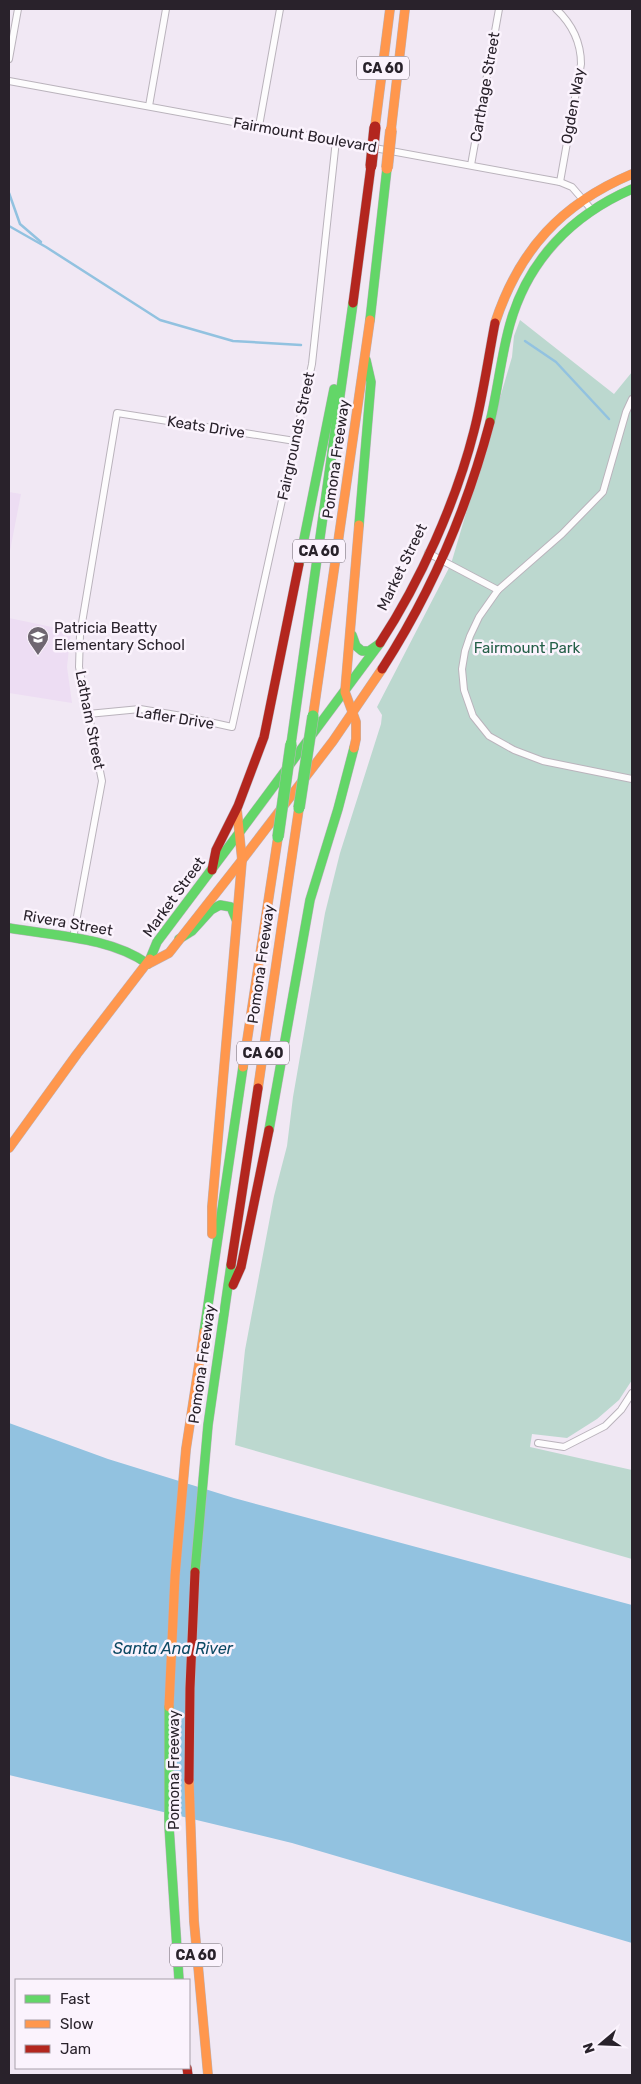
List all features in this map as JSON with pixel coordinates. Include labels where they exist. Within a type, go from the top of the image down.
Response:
[{"type":"main road","name":"Pomona Freeway","points":[[179,1979],[168,1826],[168,1722],[174,1576],[186,1449],[292,744],[346,359],[390,9]]},
{"type":"main road","name":"Pomona Freeway","points":[[208,2075],[194,1939],[189,1834],[190,1656],[205,1454],[366,360],[386,168],[406,9]]},
{"type":"main road","name":"Market Street","points":[[9,1148],[77,1054],[148,964],[157,942],[345,692],[379,644],[408,595],[428,553],[468,454],[479,413],[495,323],[504,297],[517,271],[534,246],[559,216],[582,199],[606,185],[632,174]]},
{"type":"main road","name":"Market Street","points":[[148,964],[170,953],[352,714],[396,646],[440,559],[464,503],[479,460],[493,409],[511,318],[523,288],[537,263],[554,242],[591,209],[614,196],[632,189]]},
{"type":"main road","points":[[212,870],[216,850],[238,806],[264,737],[336,379],[346,359]]},
{"type":"main road","points":[[227,1298],[241,1268],[272,1116],[310,900],[338,809],[356,739],[356,724],[345,692],[371,382],[366,360]]},
{"type":"main road","points":[[351,629],[354,642],[359,650],[369,652],[379,644]]},
{"type":"main road","points":[[210,1289],[212,1207],[242,860],[236,824],[238,806]]},
{"type":"main road","points":[[179,940],[195,930],[218,904],[231,907],[236,919]]},
{"type":"main road","name":"Rivera Street","points":[[9,928],[122,947],[148,964]]},
{"type":"street","points":[[9,59],[18,9]]},
{"type":"street","points":[[149,106],[166,9]]},
{"type":"street","points":[[259,126],[280,9]]},
{"type":"street","name":"Carthage Street","points":[[471,165],[499,9]]},
{"type":"street","name":"Ogden Way","points":[[556,9],[576,35],[581,55],[560,182]]},
{"type":"street","name":"Fairmount Boulevard","points":[[9,81],[560,182],[572,187],[591,209]]},
{"type":"street","name":"Fairgrounds Street","points":[[232,727],[312,364],[336,140]]},
{"type":"street","points":[[632,399],[623,422],[603,492],[562,534],[498,590],[479,618],[464,651],[462,669],[464,690],[473,716],[489,736],[514,750],[543,762],[632,778]]},
{"type":"street","name":"Keats Drive","points":[[117,413],[295,441]]},
{"type":"street","name":"Latham Street","points":[[73,938],[102,781],[78,667],[80,635],[117,413]]},
{"type":"street","points":[[428,553],[498,590]]},
{"type":"street","name":"Lafler Drive","points":[[88,714],[140,709],[232,727]]},
{"type":"street","points":[[538,1443],[564,1446],[605,1426],[622,1410],[632,1393]]},
{"type":"shaded area","points":[[9,492],[21,494],[9,556]]},
{"type":"shaded area","name":"Patricia Beatty Elementary School","points":[[9,618],[71,631],[67,667],[72,703],[9,693]]},
{"type":"green space","name":"Fairmount Park","points":[[520,320],[614,394],[632,372],[632,1380],[619,1400],[597,1419],[567,1438],[532,1434],[530,1447],[632,1470],[632,1559],[235,1445],[245,1350],[274,1196],[287,1146],[293,1097],[325,913],[340,853],[381,724],[382,715],[377,707],[451,564],[512,357],[514,336]]},
{"type":"water","name":"Santa Ana River","points":[[9,1423],[108,1459],[234,1498],[632,1605],[632,1943],[292,1843],[9,1775]]},
{"type":"waterway","points":[[9,193],[20,224],[41,242]]},
{"type":"waterway","points":[[9,226],[46,247],[160,320],[233,341],[301,345]]},
{"type":"waterway","points":[[525,341],[556,362],[609,419]]},
{"type":"traffic: fast","points":[[370,320],[387,168]]},
{"type":"traffic: fast","points":[[490,422],[510,324],[528,280],[555,242],[572,226],[590,212],[632,189]]},
{"type":"traffic: fast","points":[[291,744],[353,303]]},
{"type":"traffic: fast","points":[[359,525],[371,382],[366,360]]},
{"type":"traffic: fast","points":[[299,564],[334,389]]},
{"type":"traffic: fast","points":[[352,635],[356,646],[362,651],[369,651],[379,644]]},
{"type":"traffic: fast","points":[[239,833],[380,643]]},
{"type":"traffic: fast","points":[[299,808],[313,716]]},
{"type":"traffic: fast","points":[[278,837],[291,744]]},
{"type":"traffic: fast","points":[[269,1130],[310,900],[338,809],[354,748]]},
{"type":"traffic: fast","points":[[150,959],[157,942],[239,833]]},
{"type":"traffic: fast","points":[[179,939],[192,931],[211,910],[220,905],[231,907],[236,919]]},
{"type":"traffic: fast","points":[[9,928],[99,943],[117,948],[148,964]]},
{"type":"traffic: fast","points":[[204,1332],[243,1067]]},
{"type":"traffic: fast","points":[[195,1572],[208,1425],[231,1265]]},
{"type":"traffic: fast","points":[[169,1707],[169,1826],[179,1979]]},
{"type":"traffic: slow","points":[[375,127],[390,9]]},
{"type":"traffic: slow","points":[[391,130],[405,9]]},
{"type":"traffic: slow","points":[[387,168],[391,130]]},
{"type":"traffic: slow","points":[[495,323],[517,273],[530,252],[546,232],[584,200],[632,174]]},
{"type":"traffic: slow","points":[[313,716],[370,320]]},
{"type":"traffic: slow","points":[[354,748],[356,722],[345,692],[359,525]]},
{"type":"traffic: slow","points":[[242,860],[333,741],[382,669]]},
{"type":"traffic: slow","points":[[258,1088],[299,808]]},
{"type":"traffic: slow","points":[[212,1234],[212,1207],[242,860],[237,810]]},
{"type":"traffic: slow","points":[[243,1067],[278,837]]},
{"type":"traffic: slow","points":[[148,964],[169,953],[242,860]]},
{"type":"traffic: slow","points":[[9,1148],[77,1054],[150,959]]},
{"type":"traffic: slow","points":[[169,1707],[175,1576],[186,1449],[204,1332]]},
{"type":"traffic: slow","points":[[189,1780],[194,1921],[208,2075]]},
{"type":"traffic: jam","points":[[371,166],[375,127]]},
{"type":"traffic: jam","points":[[353,303],[371,166]]},
{"type":"traffic: jam","points":[[380,643],[423,568],[457,486],[477,418],[495,323]]},
{"type":"traffic: jam","points":[[382,669],[416,611],[446,550],[470,487],[490,422]]},
{"type":"traffic: jam","points":[[212,870],[216,850],[238,806],[264,737],[299,564]]},
{"type":"traffic: jam","points":[[231,1265],[258,1088]]},
{"type":"traffic: jam","points":[[233,1285],[241,1267],[269,1130]]},
{"type":"traffic: jam","points":[[189,1780],[190,1688],[195,1572]]},
{"type":"traffic: jam","points":[[187,2069],[188,2075]]},
{"type":"place","name":"Patricia Beatty Elementary School","points":[[38,656]]}]
